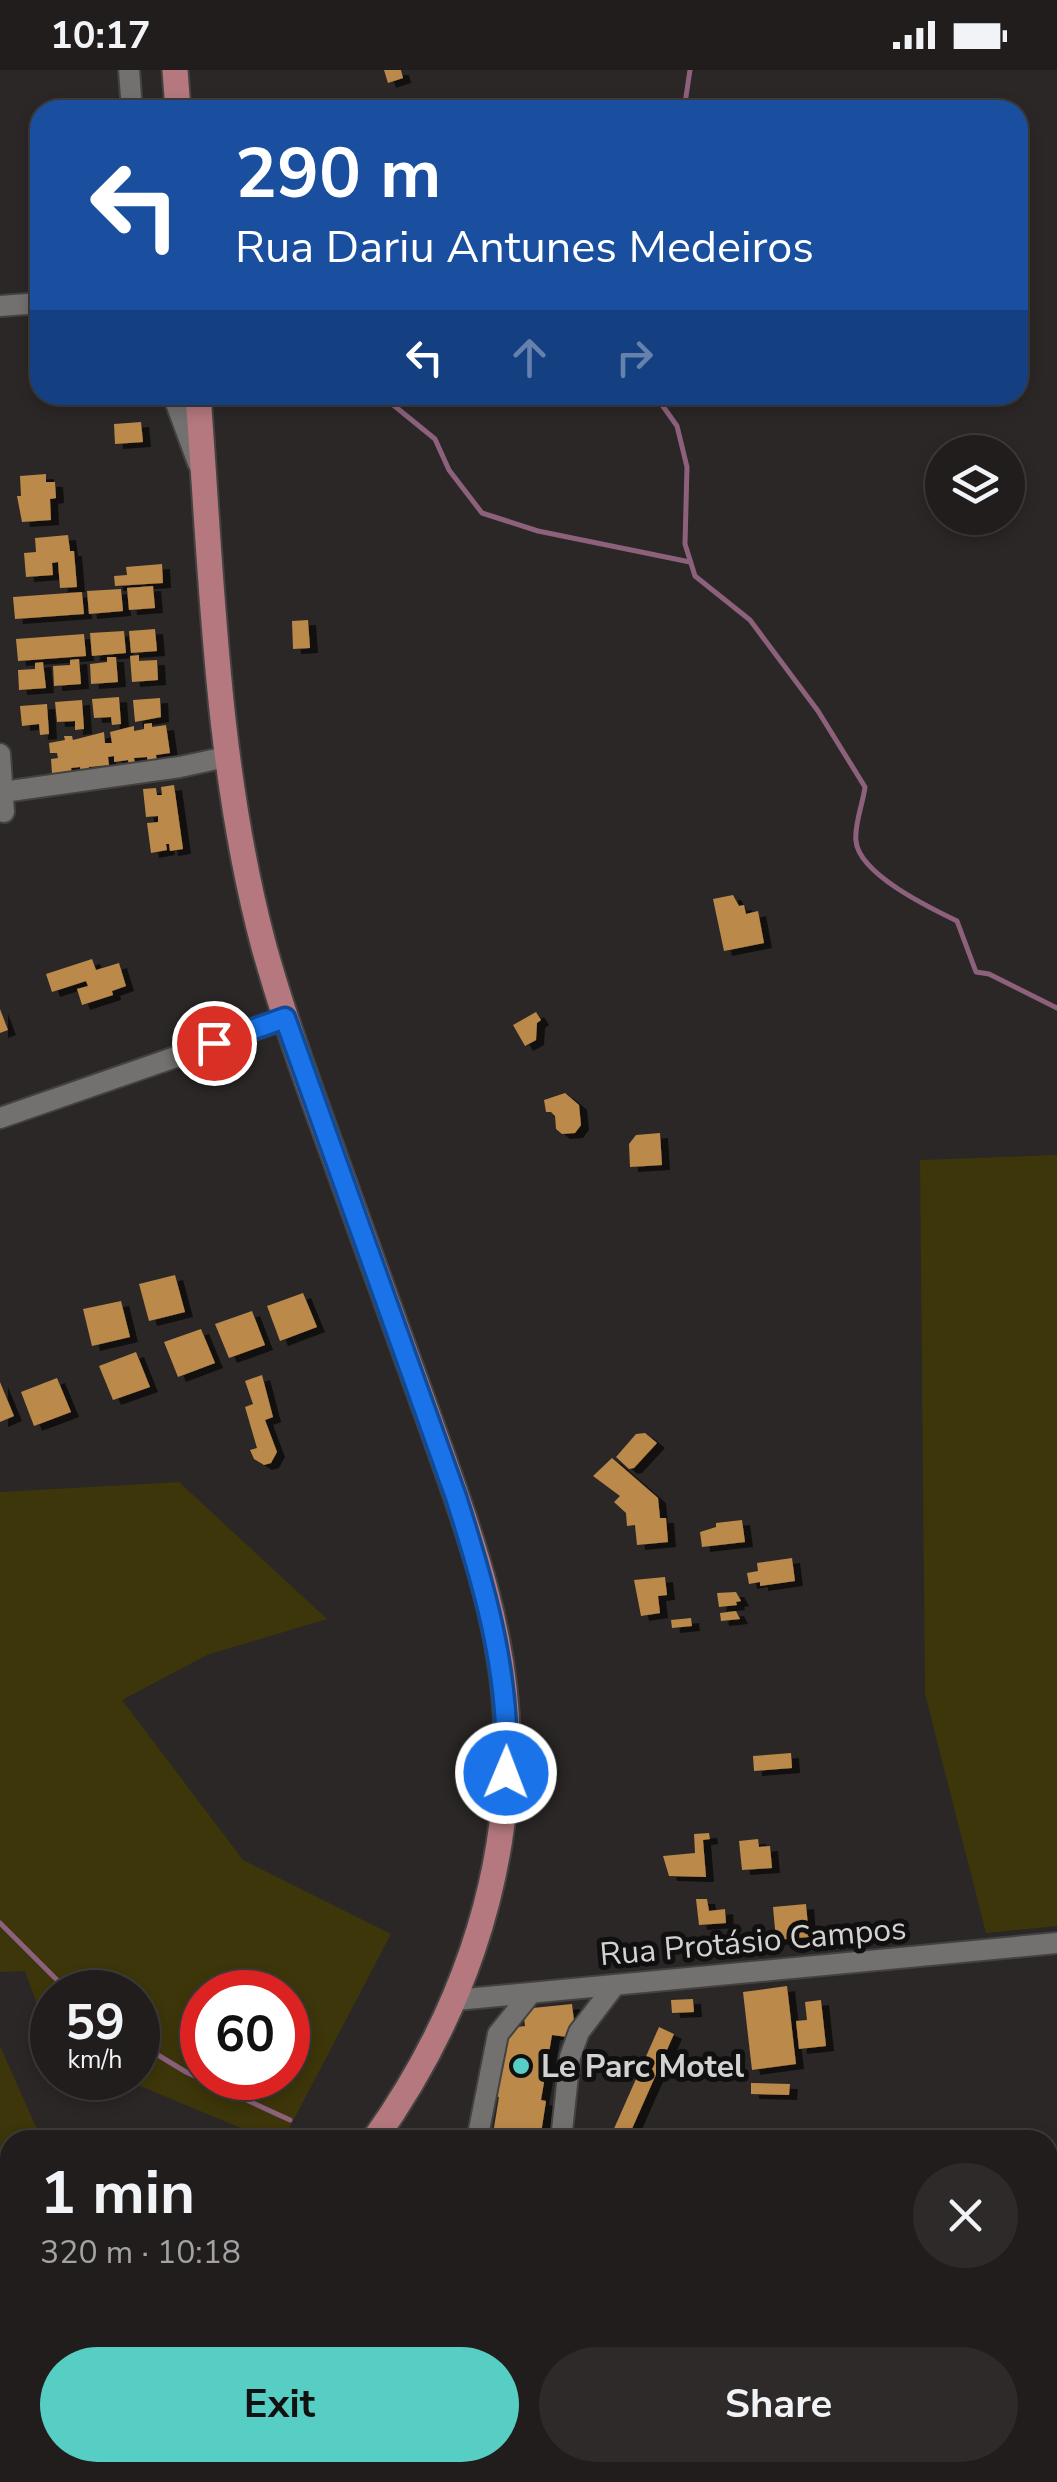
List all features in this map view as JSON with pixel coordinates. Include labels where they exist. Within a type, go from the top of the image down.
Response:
[{"type":"main road","points":[[175,70],[177,100]]},
{"type":"main road","points":[[199,405],[226,757],[246,872],[285,1018],[456,1497],[493,1623],[503,1678],[508,1738],[504,1808],[480,1929],[456,2000],[428,2057],[381,2130]]},
{"type":"street","points":[[130,70],[132,100]]},
{"type":"street","points":[[0,306],[30,304]]},
{"type":"street","points":[[177,405],[204,479]]},
{"type":"street","points":[[0,754],[4,802],[226,757]]},
{"type":"street","points":[[0,1118],[285,1018]]},
{"type":"street","name":"Rua Protásio Campos","points":[[456,2000],[1057,1942]]},
{"type":"street","points":[[561,2130],[570,2057],[578,2032],[615,1985]]},
{"type":"street","points":[[479,2130],[498,2034],[531,1993]]},
{"type":"shaded area","points":[[1057,1155],[1057,1926],[986,1933],[925,1694],[920,1160]]},
{"type":"shaded area","points":[[179,1482],[327,1619],[207,1655],[122,1700],[243,1860],[391,1934],[310,2088],[310,1970],[180,1970],[180,2100],[304,2100],[288,2130],[246,2130],[160,2094],[160,1970],[30,1970],[30,1985],[25,1971],[0,1972],[0,1492]]},
{"type":"shaded area","points":[[0,2046],[40,2130],[0,2130]]},
{"type":"building","points":[[384,70],[401,70],[403,78],[388,83]]},
{"type":"building","points":[[141,422],[143,442],[115,444],[114,424]]},
{"type":"building","points":[[46,474],[46,482],[55,482],[56,498],[50,499],[51,520],[22,522],[17,496],[21,496],[20,476]]},
{"type":"building","points":[[68,535],[70,551],[74,551],[77,587],[60,588],[58,562],[52,563],[53,575],[26,577],[24,553],[36,552],[35,538]]},
{"type":"building","points":[[162,564],[163,583],[115,586],[114,576],[127,575],[126,567]]},
{"type":"building","points":[[153,586],[155,608],[129,610],[127,588]]},
{"type":"building","points":[[121,589],[123,611],[89,614],[87,591]]},
{"type":"building","points":[[82,592],[84,614],[15,619],[13,597]]},
{"type":"building","points":[[308,620],[310,648],[293,649],[292,621]]},
{"type":"building","points":[[155,629],[157,651],[131,653],[129,631]]},
{"type":"building","points":[[124,631],[126,653],[92,656],[90,633]]},
{"type":"building","points":[[84,634],[86,656],[18,661],[16,639]]},
{"type":"building","points":[[139,655],[139,661],[157,660],[158,680],[132,682],[130,656]]},
{"type":"building","points":[[107,657],[116,657],[118,682],[91,684],[90,664],[107,662]]},
{"type":"building","points":[[79,659],[81,684],[54,686],[53,666],[70,665],[70,660]]},
{"type":"building","points":[[43,662],[46,688],[19,690],[18,670],[35,669],[35,663]]},
{"type":"building","points":[[119,697],[121,724],[112,725],[111,717],[94,718],[92,699]]},
{"type":"building","points":[[160,698],[161,717],[135,722],[133,700]]},
{"type":"building","points":[[82,700],[84,729],[75,730],[75,721],[57,722],[55,702]]},
{"type":"building","points":[[47,704],[49,734],[40,735],[39,724],[22,726],[20,706]]},
{"type":"building","points":[[152,723],[152,727],[166,725],[170,753],[156,755],[157,762],[148,763],[147,757],[134,758],[135,764],[129,765],[128,760],[114,762],[114,756],[108,757],[109,765],[89,767],[89,771],[81,772],[80,767],[71,768],[72,773],[52,773],[51,759],[58,758],[57,753],[50,753],[49,743],[65,740],[64,736],[72,736],[73,740],[104,732],[105,743],[112,743],[110,732],[134,726],[134,731],[144,729],[144,724]]},
{"type":"building","points":[[174,785],[183,849],[170,851],[166,844],[167,850],[151,853],[147,823],[158,822],[158,816],[146,817],[143,789],[156,788],[157,795],[162,795],[161,787]]},
{"type":"building","points":[[733,895],[739,906],[744,905],[746,914],[758,911],[764,943],[724,951],[713,899]]},
{"type":"building","points":[[92,959],[96,970],[119,963],[126,986],[112,991],[113,995],[82,1005],[77,989],[88,986],[86,981],[52,992],[46,974]]},
{"type":"building","points":[[0,1009],[8,1030],[0,1033]]},
{"type":"building","points":[[536,1012],[541,1020],[537,1023],[536,1040],[525,1046],[513,1025]]},
{"type":"building","points":[[565,1093],[579,1105],[581,1125],[575,1133],[562,1134],[556,1129],[555,1116],[546,1112],[544,1100]]},
{"type":"building","points":[[660,1133],[662,1165],[630,1167],[629,1144],[636,1135]]},
{"type":"building","points":[[175,1275],[185,1312],[149,1321],[139,1284]]},
{"type":"building","points":[[303,1293],[317,1327],[280,1341],[267,1306]]},
{"type":"building","points":[[121,1301],[130,1337],[92,1346],[83,1309]]},
{"type":"building","points":[[252,1311],[265,1345],[229,1358],[215,1324]]},
{"type":"building","points":[[201,1329],[215,1363],[178,1377],[164,1342]]},
{"type":"building","points":[[136,1352],[150,1387],[113,1400],[99,1366]]},
{"type":"building","points":[[262,1375],[273,1417],[265,1420],[277,1452],[271,1463],[264,1465],[254,1459],[250,1450],[257,1448],[245,1407],[253,1404],[245,1381]]},
{"type":"building","points":[[57,1378],[71,1412],[34,1426],[21,1392]]},
{"type":"building","points":[[0,1382],[14,1416],[0,1422]]},
{"type":"building","points":[[645,1433],[657,1443],[629,1469],[616,1457],[636,1434]]},
{"type":"building","points":[[612,1458],[658,1498],[660,1518],[666,1518],[668,1542],[637,1545],[635,1525],[627,1526],[626,1513],[614,1502],[620,1496],[593,1476]]},
{"type":"building","points":[[742,1520],[745,1542],[702,1547],[700,1532],[716,1527],[716,1523]]},
{"type":"building","points":[[792,1558],[795,1581],[749,1584],[747,1573],[758,1571],[757,1563]]},
{"type":"building","points":[[665,1577],[667,1595],[658,1596],[660,1613],[641,1616],[634,1580]]},
{"type":"building","points":[[736,1592],[741,1601],[737,1605],[719,1607],[717,1593]]},
{"type":"building","points":[[736,1611],[740,1619],[721,1621],[720,1613]]},
{"type":"building","points":[[691,1618],[692,1626],[672,1628],[671,1620]]},
{"type":"building","points":[[791,1753],[792,1768],[754,1771],[753,1756]]},
{"type":"building","points":[[709,1833],[710,1839],[703,1840],[706,1877],[669,1876],[663,1856],[695,1853],[694,1834]]},
{"type":"building","points":[[758,1839],[759,1847],[770,1846],[772,1868],[742,1870],[739,1841]]},
{"type":"building","points":[[696,1899],[707,1899],[709,1911],[725,1909],[726,1923],[699,1925]]},
{"type":"building","points":[[806,1904],[809,1937],[776,1940],[773,1907]]},
{"type":"building","points":[[787,1986],[796,2064],[752,2070],[743,1992]]},
{"type":"building","points":[[693,1999],[694,2012],[672,2013],[671,2000]]},
{"type":"building","points":[[821,2000],[826,2046],[799,2049],[796,2021],[807,2020],[805,2002]]},
{"type":"building","name":"Le Parc Motel","points":[[572,2004],[576,2038],[552,2035],[541,2100],[546,2101],[542,2130],[494,2130],[499,2097],[493,2096],[509,2028],[525,2026],[523,2009]]},
{"type":"building","points":[[659,2027],[674,2034],[631,2130],[613,2130]]},
{"type":"building","points":[[751,2083],[790,2084],[789,2095],[751,2094]]},
{"type":"waterway","points":[[686,100],[690,70]]},
{"type":"waterway","points":[[393,405],[435,439],[449,470],[482,513],[538,531],[690,562]]},
{"type":"waterway","points":[[662,405],[677,426],[687,467],[685,544],[695,576],[750,620],[818,711],[865,787],[856,834],[860,853],[869,866],[898,889],[957,921],[976,972],[989,974],[1057,1008]]},
{"type":"waterway","points":[[0,1923],[47,1970]]},
{"type":"waterway","points":[[160,2056],[290,2120]]},
{"type":"place","name":"Le Parc Motel","points":[[521,2066]]},
{"type":"route","points":[[214,1043],[285,1018],[479,1569],[503,1678],[508,1738],[506,1773]]}]
